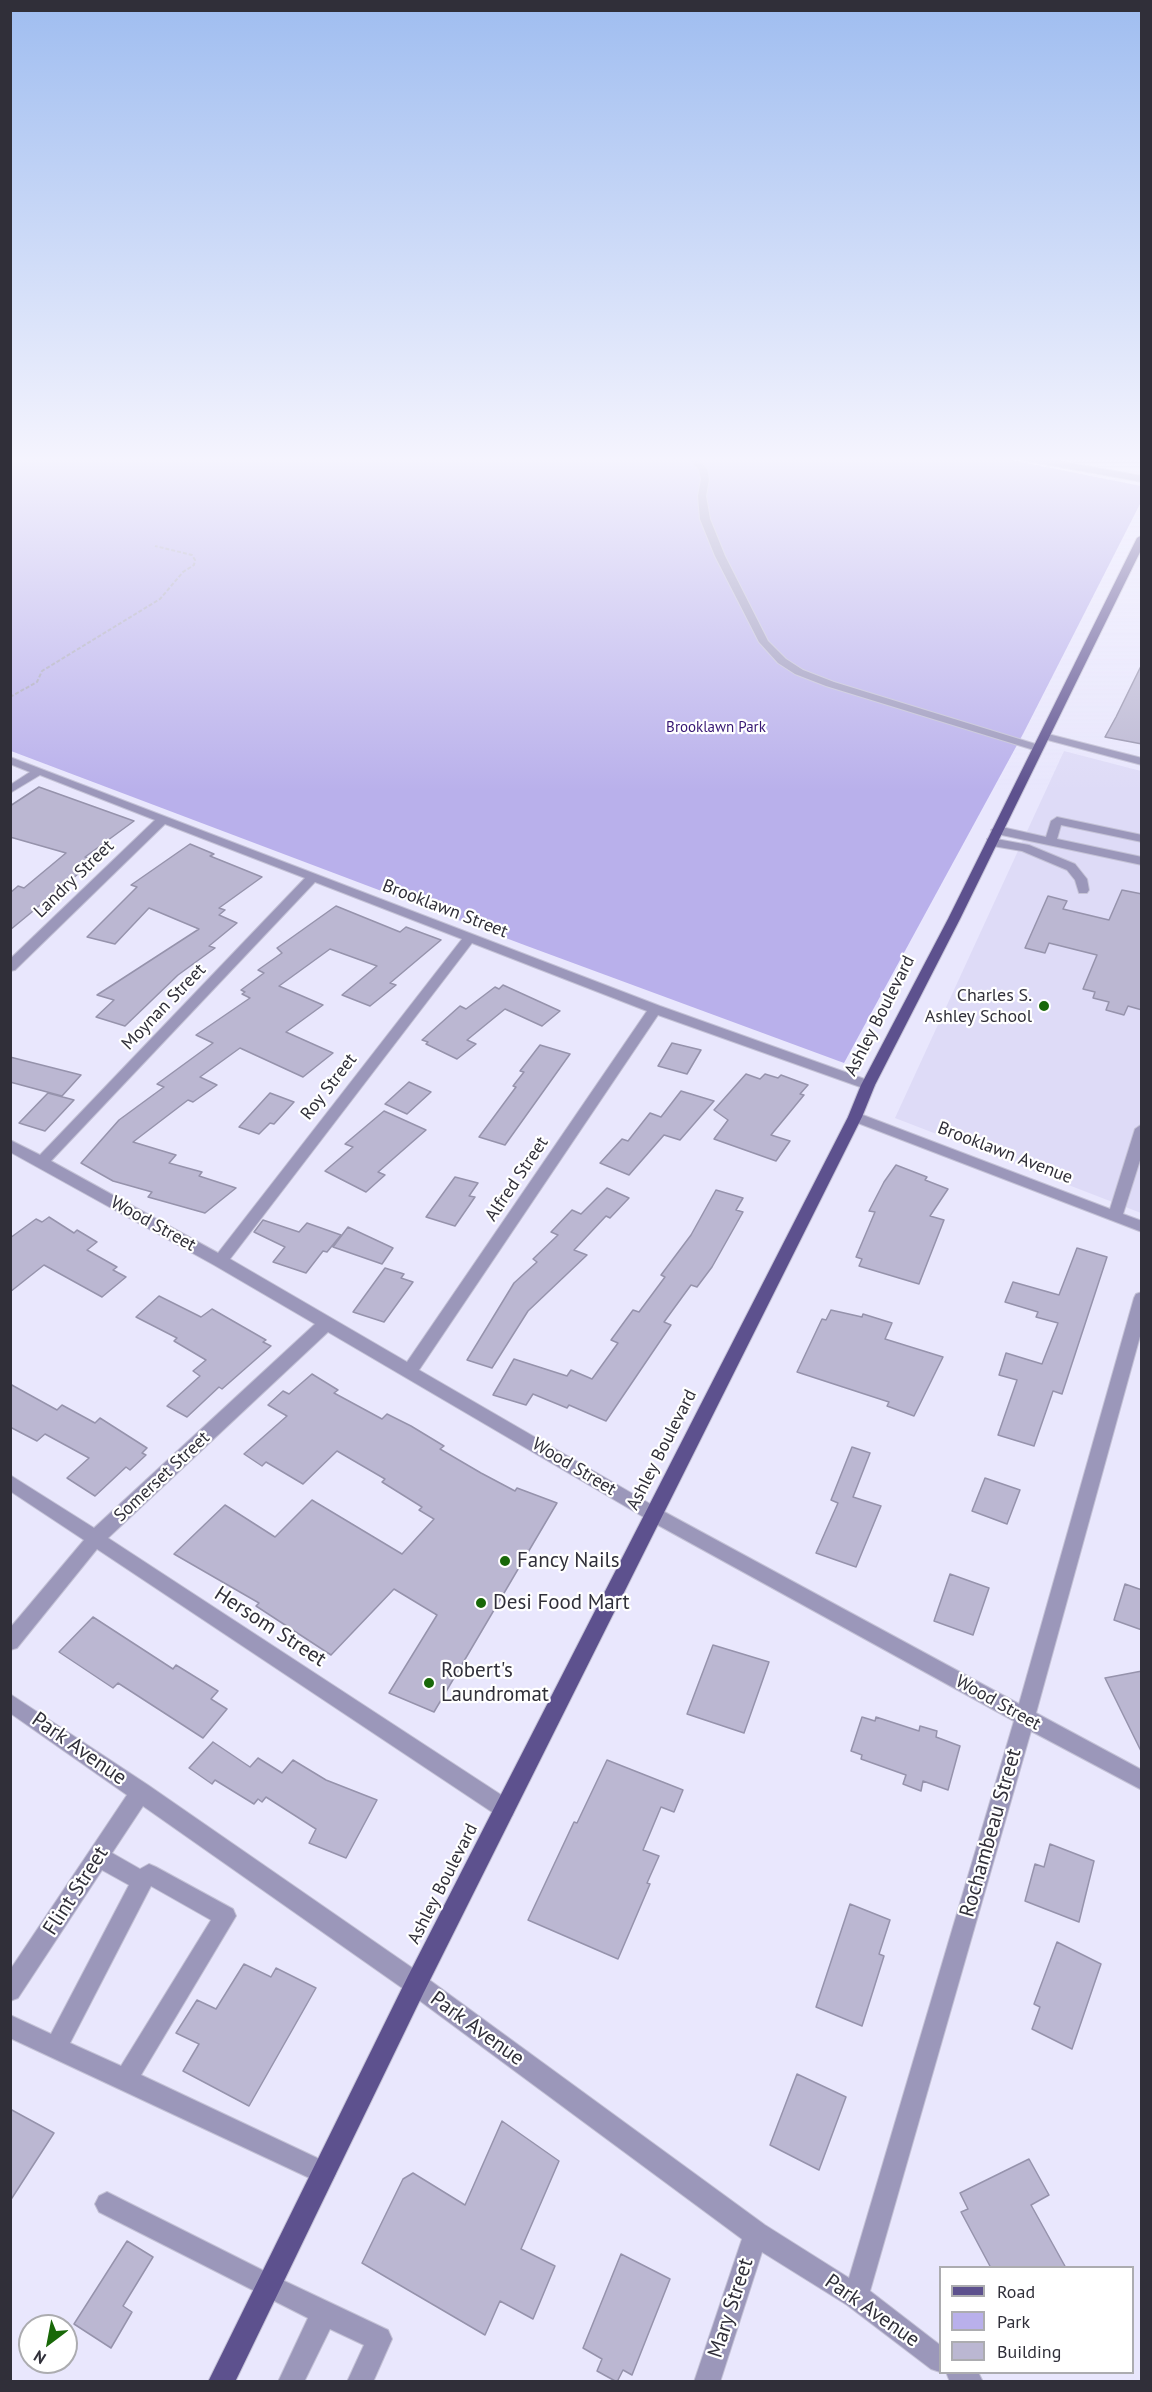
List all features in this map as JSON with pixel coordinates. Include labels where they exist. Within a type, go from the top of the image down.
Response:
[{"type":"main road","name":"Ashley Boulevard","points":[[221,2382],[416,1984],[855,1117],[868,1085],[1127,569]]},
{"type":"street","points":[[726,569],[764,642],[782,661],[800,672],[840,688],[1041,742],[1142,762]]},
{"type":"street","name":"Brooklawn Street","points":[[10,760],[655,1009],[868,1085]]},
{"type":"street","points":[[10,790],[39,771]]},
{"type":"street","name":"Landry Street","points":[[10,967],[164,818]]},
{"type":"street","points":[[1050,842],[1057,821],[1142,839]]},
{"type":"street","points":[[994,836],[1050,842],[1142,861]]},
{"type":"street","points":[[994,836],[1071,867],[1081,879],[1083,890]]},
{"type":"street","name":"Moynan Street","points":[[41,1163],[313,877]]},
{"type":"street","name":"Roy Street","points":[[220,1261],[469,938]]},
{"type":"street","name":"Alfred Street","points":[[410,1370],[655,1009]]},
{"type":"street","name":"Brooklawn Avenue","points":[[855,1117],[1142,1227]]},
{"type":"street","points":[[1115,1216],[1142,1129]]},
{"type":"street","name":"Wood Street","points":[[10,1145],[220,1261],[410,1370],[653,1514],[1142,1781]]},
{"type":"street","name":"Rochambeau Street","points":[[856,2296],[1025,1718],[1142,1298]]},
{"type":"street","name":"Somerset Street","points":[[10,1642],[96,1538],[327,1323]]},
{"type":"street","name":"Hersom Street","points":[[10,1482],[505,1809]]},
{"type":"street","name":"Park Avenue","points":[[10,1702],[416,1984],[756,2234],[856,2296],[939,2359]]},
{"type":"street","name":"Flint Street","points":[[10,1990],[141,1792]]},
{"type":"street","points":[[99,1857],[142,1881]]},
{"type":"street","points":[[56,2048],[142,1881],[149,1874],[225,1916],[125,2080]]},
{"type":"street","points":[[10,2026],[324,2173]]},
{"type":"street","points":[[107,2204],[269,2287],[379,2339],[360,2382]]},
{"type":"street","name":"Mary Street","points":[[707,2382],[756,2234]]},
{"type":"street","points":[[291,2382],[324,2313]]},
{"type":"path","points":[[10,697],[37,682],[42,671],[160,599],[183,572],[189,569]]},
{"type":"shaded area","name":"Charles S. Ashley School","points":[[1064,751],[1141,771],[1141,1213],[895,1118]]},
{"type":"green space","name":"Brooklawn Park","points":[[10,569],[1107,569],[1023,734],[844,1063],[11,751]]},
{"type":"building","points":[[1142,664],[1142,744],[1105,737],[1116,717]]},
{"type":"building","points":[[39,787],[134,821],[85,857],[95,860],[10,930],[10,893],[18,886],[24,888],[66,853],[10,837],[10,806]]},
{"type":"building","points":[[190,844],[214,854],[210,856],[262,877],[219,908],[225,910],[219,915],[237,923],[209,946],[215,948],[178,975],[125,1026],[96,1017],[114,1000],[97,995],[199,929],[149,908],[115,944],[87,937],[137,887],[131,885]]},
{"type":"building","points":[[1122,890],[1142,894],[1142,1010],[1128,1006],[1124,1015],[1106,1010],[1109,1002],[1093,998],[1095,992],[1083,989],[1097,955],[1049,943],[1045,953],[1025,948],[1048,896],[1067,901],[1063,909],[1109,920]]},
{"type":"building","points":[[336,906],[400,932],[406,927],[441,940],[390,983],[396,985],[370,1006],[342,995],[377,966],[330,949],[279,986],[323,1005],[286,1032],[333,1053],[303,1077],[240,1048],[200,1077],[217,1085],[193,1102],[188,1100],[133,1142],[176,1155],[169,1163],[202,1172],[199,1176],[236,1188],[205,1213],[148,1197],[152,1192],[113,1181],[81,1163],[119,1120],[164,1087],[157,1084],[213,1043],[196,1035],[250,998],[242,994],[245,992],[241,990],[264,973],[258,970],[282,953],[277,948]]},
{"type":"building","points":[[503,985],[560,1011],[542,1026],[505,1009],[467,1040],[476,1044],[457,1059],[422,1040],[460,1006],[466,1009],[495,987],[499,989]]},
{"type":"building","points":[[672,1043],[701,1050],[687,1074],[658,1066]]},
{"type":"building","points":[[540,1045],[570,1054],[505,1145],[479,1137],[516,1087],[513,1086],[524,1072],[520,1071]]},
{"type":"building","points":[[10,1057],[81,1075],[62,1096],[10,1082]]},
{"type":"building","points":[[746,1074],[760,1079],[765,1074],[778,1078],[781,1075],[808,1085],[800,1094],[804,1095],[771,1135],[790,1141],[776,1161],[714,1139],[728,1120],[714,1110]]},
{"type":"building","points":[[409,1082],[431,1092],[407,1114],[385,1104]]},
{"type":"building","points":[[681,1091],[714,1101],[680,1140],[664,1135],[629,1175],[600,1163],[622,1139],[628,1141],[650,1113],[661,1117]]},
{"type":"building","points":[[48,1093],[74,1100],[45,1131],[19,1123]]},
{"type":"building","points":[[270,1093],[294,1102],[274,1124],[270,1123],[259,1134],[239,1127]]},
{"type":"building","points":[[384,1111],[426,1130],[378,1172],[385,1175],[366,1192],[325,1171],[353,1147],[345,1144]]},
{"type":"building","points":[[896,1165],[927,1177],[925,1180],[948,1189],[930,1216],[944,1220],[919,1284],[859,1266],[862,1259],[856,1257],[875,1212],[869,1211]]},
{"type":"building","points":[[455,1177],[478,1183],[469,1196],[475,1197],[455,1226],[426,1217]]},
{"type":"building","points":[[607,1188],[629,1198],[610,1218],[606,1216],[574,1250],[587,1255],[528,1311],[492,1368],[467,1360],[514,1283],[537,1262],[533,1259],[558,1235],[551,1232],[572,1210],[581,1214]]},
{"type":"building","points":[[716,1190],[743,1198],[736,1210],[743,1212],[712,1267],[697,1287],[691,1285],[664,1322],[671,1325],[606,1421],[569,1405],[567,1408],[533,1394],[526,1405],[493,1395],[514,1359],[567,1376],[571,1370],[592,1379],[618,1343],[611,1340],[633,1310],[639,1312],[665,1277],[661,1275],[691,1235]]},
{"type":"building","points":[[49,1217],[74,1233],[77,1230],[97,1242],[87,1250],[117,1267],[113,1270],[126,1277],[102,1297],[44,1265],[10,1292],[10,1238],[36,1219],[42,1222]]},
{"type":"building","points":[[263,1220],[299,1232],[307,1223],[341,1235],[327,1252],[323,1251],[306,1273],[273,1262],[285,1247],[254,1232]]},
{"type":"building","points":[[348,1227],[393,1248],[382,1264],[333,1247]]},
{"type":"building","points":[[1077,1248],[1107,1257],[1062,1394],[1053,1391],[1034,1446],[998,1435],[1017,1380],[999,1375],[1006,1353],[1042,1364],[1058,1323],[1036,1317],[1038,1312],[1005,1302],[1013,1282],[1059,1295]]},
{"type":"building","points":[[385,1268],[404,1274],[401,1278],[413,1282],[384,1322],[353,1312]]},
{"type":"building","points":[[159,1296],[201,1317],[212,1309],[266,1340],[263,1342],[271,1346],[222,1389],[219,1387],[187,1417],[167,1406],[200,1376],[193,1371],[206,1360],[174,1341],[177,1338],[136,1317]]},
{"type":"building","points":[[831,1310],[862,1317],[863,1314],[892,1323],[885,1339],[943,1357],[914,1416],[887,1406],[889,1402],[797,1372],[822,1319],[826,1320]]},
{"type":"building","points":[[312,1374],[338,1390],[334,1393],[382,1419],[387,1414],[411,1426],[444,1446],[440,1449],[515,1491],[517,1488],[557,1503],[434,1712],[389,1693],[437,1615],[394,1589],[331,1655],[256,1606],[259,1603],[174,1554],[225,1505],[275,1537],[312,1500],[402,1554],[434,1519],[419,1510],[422,1507],[382,1482],[385,1479],[337,1451],[303,1484],[266,1462],[262,1466],[244,1454],[287,1416],[268,1405],[283,1391],[289,1394]]},
{"type":"building","points":[[10,1384],[57,1410],[62,1405],[95,1423],[100,1418],[147,1448],[142,1453],[146,1455],[130,1470],[126,1467],[95,1496],[67,1478],[89,1458],[45,1434],[37,1441],[10,1427]]},
{"type":"building","points":[[852,1447],[870,1453],[853,1497],[881,1506],[856,1567],[816,1553],[838,1503],[831,1500]]},
{"type":"building","points":[[985,1478],[1020,1490],[1007,1524],[972,1511]]},
{"type":"building","points":[[950,1574],[989,1588],[973,1635],[934,1621]]},
{"type":"building","points":[[1125,1584],[1142,1590],[1142,1630],[1114,1620]]},
{"type":"building","points":[[93,1617],[173,1669],[176,1665],[218,1691],[211,1699],[227,1709],[203,1738],[118,1683],[113,1688],[59,1652]]},
{"type":"building","points":[[713,1645],[769,1662],[744,1733],[687,1714]]},
{"type":"building","points":[[1142,1671],[1142,1753],[1105,1678]]},
{"type":"building","points":[[862,1717],[875,1721],[876,1717],[919,1731],[920,1726],[937,1731],[936,1737],[960,1746],[948,1790],[923,1781],[921,1791],[903,1784],[906,1775],[861,1759],[862,1755],[851,1751]]},
{"type":"building","points":[[213,1742],[250,1767],[258,1758],[282,1773],[293,1760],[326,1780],[377,1800],[346,1858],[309,1843],[316,1829],[266,1797],[262,1802],[258,1799],[254,1804],[215,1780],[212,1784],[189,1768]]},
{"type":"building","points":[[607,1760],[683,1790],[674,1812],[661,1807],[643,1850],[659,1856],[647,1883],[650,1884],[618,1959],[528,1920],[574,1822],[577,1823]]},
{"type":"building","points":[[1050,1844],[1094,1861],[1079,1922],[1025,1901],[1035,1864],[1044,1867]]},
{"type":"building","points":[[850,1904],[890,1920],[879,1954],[884,1956],[862,2026],[816,2007]]},
{"type":"building","points":[[1057,1942],[1101,1964],[1072,2049],[1032,2029],[1040,2007],[1034,2004]]},
{"type":"building","points":[[244,1964],[271,1977],[276,1968],[316,1988],[249,2106],[183,2071],[199,2044],[176,2033],[197,2000],[216,2009]]},
{"type":"building","points":[[797,2074],[846,2097],[819,2170],[770,2145]]},
{"type":"building","points":[[10,2109],[54,2133],[10,2201]]},
{"type":"building","points":[[502,2121],[559,2161],[521,2249],[555,2266],[533,2319],[500,2301],[485,2335],[362,2263],[403,2179],[413,2173],[465,2205]]},
{"type":"building","points":[[1029,2159],[1049,2195],[1031,2205],[1065,2266],[990,2266],[961,2212],[968,2209],[960,2193]]},
{"type":"building","points":[[127,2241],[153,2257],[123,2306],[132,2312],[111,2348],[78,2327],[78,2318]]},
{"type":"building","points":[[621,2254],[670,2279],[632,2375],[623,2370],[617,2382],[597,2371],[602,2359],[583,2348]]},
{"type":"place","name":"Charles S. Ashley School","points":[[1044,1006]]},
{"type":"place","name":"Fancy Nails","points":[[505,1561]]},
{"type":"place","name":"Desi Food Mart","points":[[481,1603]]},
{"type":"place","name":"Robert's Laundromat","points":[[429,1683]]}]
